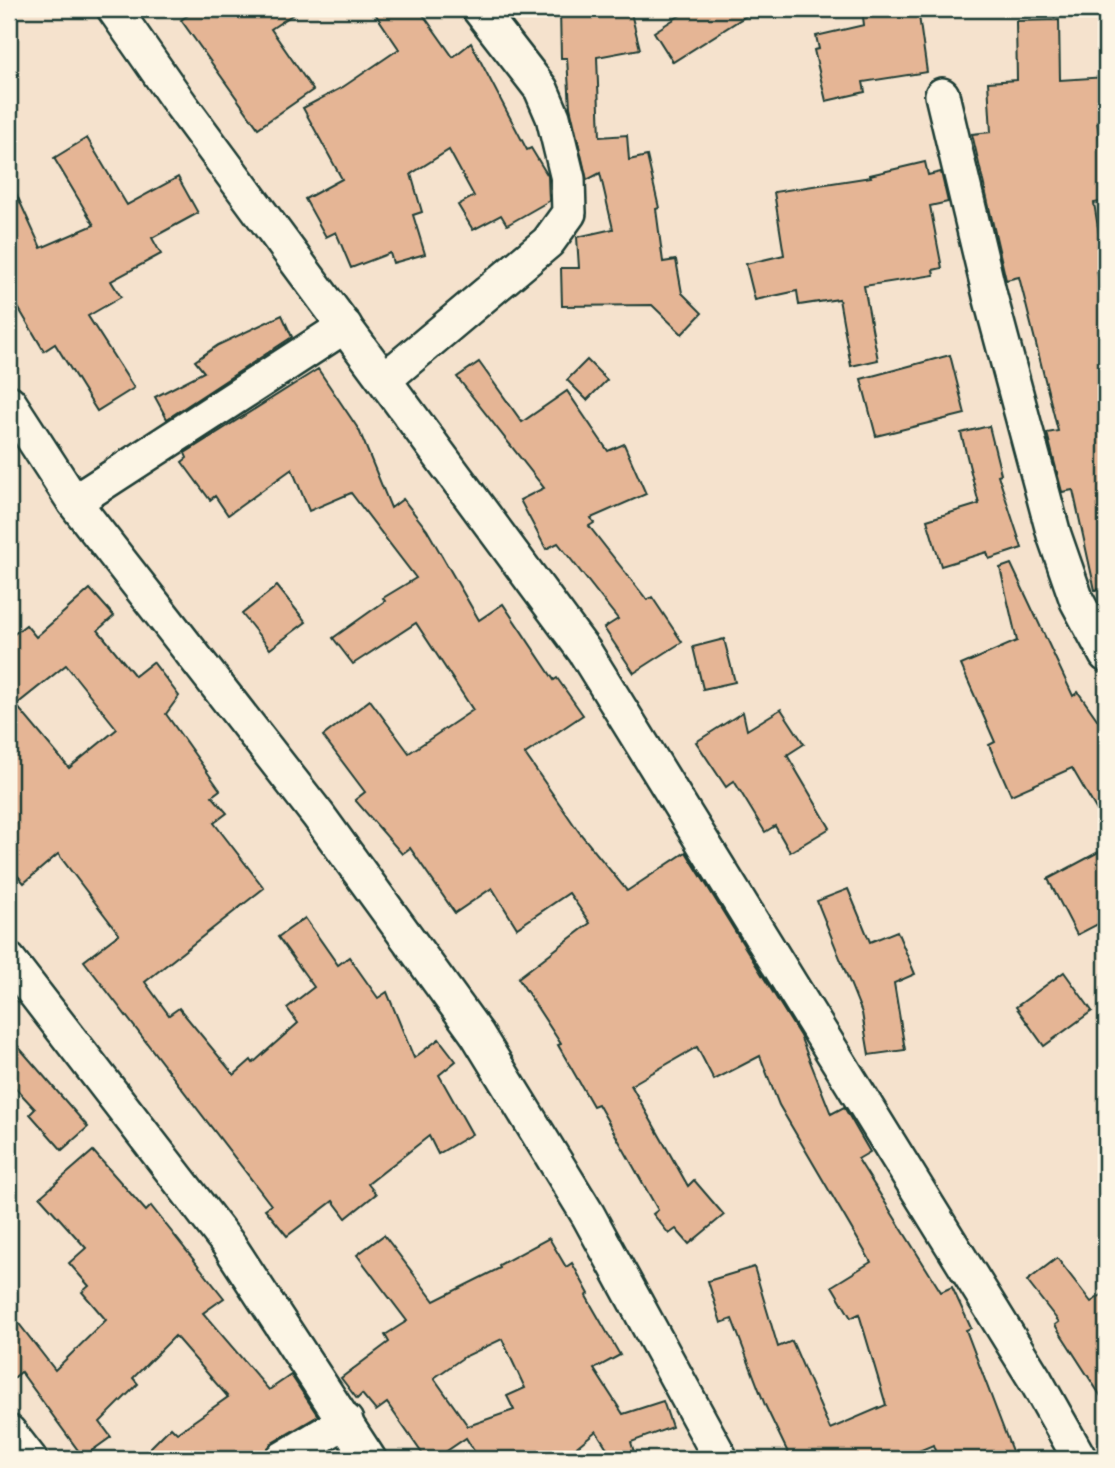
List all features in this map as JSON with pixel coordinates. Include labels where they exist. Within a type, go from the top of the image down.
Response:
[{"type":"street","points":[[114,9],[181,105],[585,652],[1037,1381],[1080,1459]]},
{"type":"street","points":[[385,379],[548,242],[569,213],[568,179],[549,108],[541,89],[480,9]]},
{"type":"street","points":[[942,94],[990,296],[1054,535],[1077,601],[1106,655]]},
{"type":"street","points":[[74,502],[345,326]]},
{"type":"street","points":[[9,402],[74,502],[318,815],[477,1034],[587,1215],[721,1459]]},
{"type":"street","points":[[9,960],[229,1245],[369,1459]]},
{"type":"street","points":[[282,1459],[346,1421]]},
{"type":"street","points":[[9,1432],[30,1459]]},
{"type":"building","points":[[197,9],[301,9],[271,29],[313,90],[258,128],[181,20]]},
{"type":"building","points":[[372,9],[419,9],[453,57],[471,43],[527,150],[531,148],[548,176],[549,201],[507,225],[501,215],[473,230],[458,205],[474,196],[449,150],[411,174],[422,212],[413,215],[425,254],[393,263],[390,253],[351,268],[336,232],[326,237],[305,199],[342,179],[303,108],[343,87],[399,49]]},
{"type":"building","points":[[560,9],[630,9],[640,49],[597,57],[600,137],[627,135],[629,160],[647,156],[659,208],[656,209],[663,262],[676,260],[682,293],[702,313],[682,334],[652,305],[562,306],[561,268],[579,268],[577,237],[613,229],[600,173],[587,180],[570,107],[567,58],[561,58]]},
{"type":"building","points":[[690,9],[757,9],[673,62],[654,32]]},
{"type":"building","points":[[862,9],[918,9],[927,72],[863,82],[865,92],[826,101],[814,50],[819,49],[816,36],[864,25]]},
{"type":"building","points":[[1059,20],[1060,80],[1106,77],[1106,120],[1097,121],[1106,179],[1106,201],[1094,203],[1105,270],[1097,271],[1106,315],[1106,588],[1095,590],[1073,490],[1062,492],[1047,433],[1058,431],[1019,277],[1006,280],[972,134],[991,132],[988,82],[1017,80],[1016,21]]},
{"type":"building","points":[[87,138],[127,205],[178,177],[198,213],[152,238],[161,254],[111,281],[121,297],[88,316],[134,388],[97,411],[55,344],[44,351],[9,292],[9,178],[41,248],[94,225],[54,158]]},
{"type":"building","points":[[925,162],[928,175],[941,172],[948,202],[930,206],[942,268],[933,270],[934,275],[864,286],[878,360],[851,366],[839,299],[799,305],[797,291],[755,300],[746,264],[784,255],[774,192],[871,177],[870,175]]},
{"type":"building","points":[[282,315],[292,337],[167,419],[155,397],[204,372],[195,361],[218,345]]},
{"type":"building","points":[[950,355],[965,414],[876,436],[861,379]]},
{"type":"building","points":[[587,360],[607,380],[587,400],[567,380]]},
{"type":"building","points":[[479,362],[522,422],[567,391],[608,451],[624,444],[646,494],[591,518],[594,523],[589,526],[647,600],[652,597],[682,642],[634,673],[604,628],[618,619],[558,543],[546,549],[520,500],[544,488],[457,377]]},
{"type":"building","points":[[318,369],[359,430],[391,508],[403,499],[427,530],[479,620],[503,604],[554,680],[557,678],[583,715],[525,754],[579,832],[627,891],[686,852],[800,1036],[831,1114],[844,1107],[870,1152],[858,1159],[941,1292],[952,1287],[971,1328],[966,1330],[1015,1459],[938,1459],[933,1445],[900,1459],[791,1459],[765,1405],[732,1319],[721,1323],[708,1281],[754,1267],[778,1347],[792,1341],[830,1429],[886,1405],[859,1314],[851,1318],[832,1286],[871,1262],[779,1105],[760,1056],[714,1080],[697,1047],[631,1085],[688,1186],[694,1180],[724,1215],[689,1244],[676,1229],[669,1234],[653,1214],[658,1210],[598,1104],[593,1106],[558,1045],[561,1044],[518,978],[590,923],[569,893],[517,928],[492,888],[455,913],[410,848],[402,854],[355,800],[365,792],[323,736],[370,700],[409,753],[473,710],[416,623],[353,664],[333,638],[385,601],[383,598],[416,578],[351,493],[309,511],[292,469],[228,515],[215,496],[210,500],[182,462],[187,458],[185,453]]},
{"type":"building","points":[[989,426],[1001,474],[998,475],[1022,548],[989,559],[987,552],[941,566],[927,520],[979,504],[961,433]]},
{"type":"building","points":[[1011,564],[1073,696],[1078,692],[1106,732],[1106,826],[1072,768],[1011,795],[989,745],[995,742],[961,665],[1017,641],[1000,568]]},
{"type":"building","points":[[277,586],[306,622],[270,649],[242,614]]},
{"type":"building","points":[[90,589],[114,616],[98,630],[135,676],[153,662],[179,696],[166,714],[220,790],[212,796],[227,813],[214,823],[264,888],[145,982],[169,1015],[179,1008],[234,1075],[251,1060],[253,1063],[298,1023],[287,1008],[314,987],[278,937],[305,918],[338,965],[349,957],[378,998],[387,992],[414,1058],[439,1039],[456,1061],[439,1075],[472,1134],[438,1154],[429,1136],[368,1184],[376,1194],[346,1218],[333,1201],[287,1236],[265,1209],[271,1205],[84,961],[119,934],[58,854],[24,883],[9,866],[9,638],[26,625],[36,637]],"holes":[[[66,665],[117,729],[69,768],[16,705]]]},
{"type":"building","points":[[724,639],[735,682],[703,689],[693,647]]},
{"type":"building","points":[[781,709],[804,744],[787,755],[830,828],[790,852],[775,826],[765,832],[734,781],[726,787],[696,742],[743,712],[747,730]]},
{"type":"building","points":[[1106,848],[1106,920],[1077,935],[1048,879]]},
{"type":"building","points":[[848,889],[870,942],[897,931],[915,974],[894,983],[905,1050],[869,1055],[862,1013],[817,901]]},
{"type":"building","points":[[1064,972],[1092,1011],[1044,1046],[1016,1007]]},
{"type":"building","points":[[9,1036],[88,1127],[62,1150],[30,1114],[35,1109],[9,1081]]},
{"type":"building","points":[[93,1151],[146,1211],[151,1206],[224,1298],[203,1313],[269,1390],[291,1375],[318,1416],[272,1443],[263,1459],[139,1459],[171,1427],[177,1433],[228,1397],[175,1336],[133,1378],[138,1384],[100,1422],[111,1437],[83,1457],[21,1372],[9,1382],[9,1311],[55,1370],[106,1320],[82,1292],[89,1286],[69,1263],[86,1248],[40,1197]]},
{"type":"building","points":[[384,1235],[434,1301],[500,1268],[499,1265],[549,1238],[566,1267],[572,1263],[589,1294],[586,1296],[620,1355],[594,1369],[623,1414],[663,1401],[672,1427],[631,1442],[636,1459],[614,1459],[596,1431],[562,1459],[479,1459],[466,1438],[435,1459],[426,1459],[387,1403],[376,1411],[362,1394],[357,1399],[341,1378],[389,1342],[385,1335],[407,1321],[357,1255]],"holes":[[[502,1339],[525,1388],[507,1396],[514,1410],[468,1426],[434,1378],[464,1357]]]},
{"type":"building","points":[[1057,1258],[1091,1302],[1106,1292],[1106,1404],[1055,1325],[1059,1322],[1027,1281]]}]
